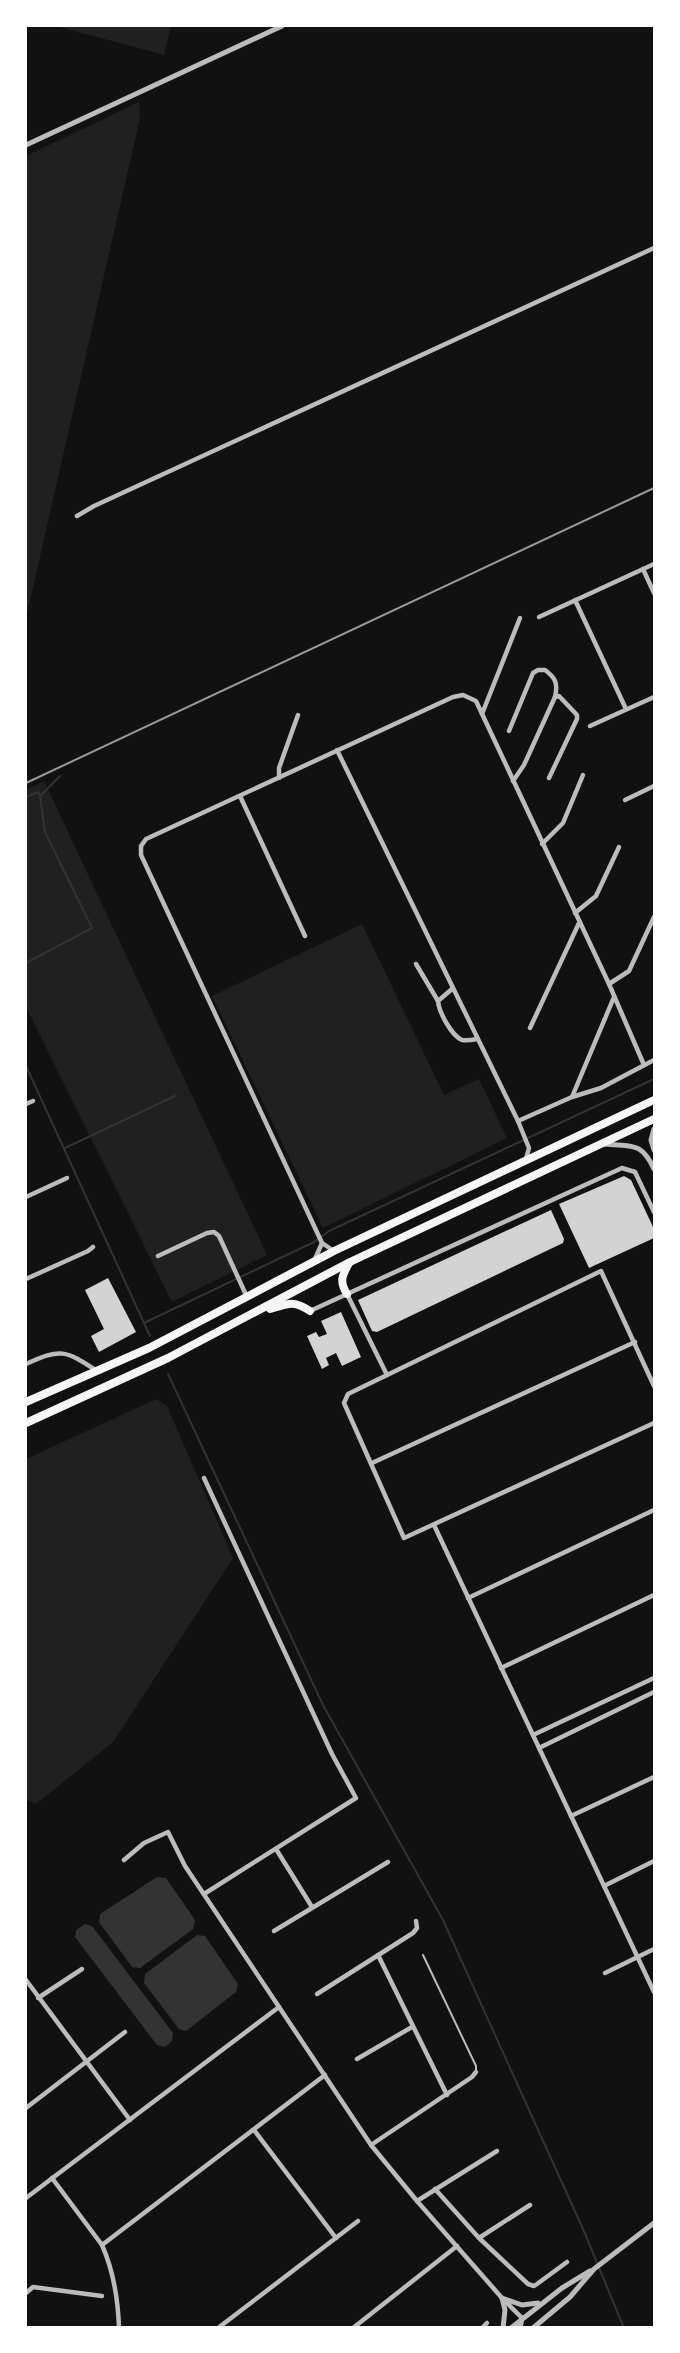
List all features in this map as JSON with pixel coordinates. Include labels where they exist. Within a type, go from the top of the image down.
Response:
[{"type":"highway","points":[[26,1402],[149,1348],[334,1251],[654,1100]]},
{"type":"highway","points":[[26,1423],[168,1358],[350,1262],[654,1119]]},
{"type":"highway","points":[[347,1294],[341,1280],[350,1262]]},
{"type":"highway","points":[[244,1318],[290,1303],[299,1303],[310,1311]]},
{"type":"street","points":[[26,145],[282,26]]},
{"type":"street","points":[[77,516],[94,506],[654,248]]},
{"type":"street","points":[[539,617],[654,564]]},
{"type":"street","points":[[643,569],[654,593]]},
{"type":"street","points":[[575,600],[626,709]]},
{"type":"street","points":[[482,714],[520,618]]},
{"type":"street","points":[[509,730],[533,673],[537,670],[545,670],[552,675],[557,686],[555,697],[524,765],[513,781]]},
{"type":"street","points":[[334,1251],[321,1241],[141,855],[141,846],[146,839],[453,697],[463,695],[476,700],[609,984],[644,1065]]},
{"type":"street","points":[[549,778],[577,719],[577,715],[559,696],[555,697]]},
{"type":"street","points":[[590,726],[654,697]]},
{"type":"street","points":[[279,778],[279,768],[298,716]]},
{"type":"street","points":[[337,750],[518,1121],[527,1146],[525,1161]]},
{"type":"street","points":[[542,844],[563,823],[584,775]]},
{"type":"street","points":[[625,800],[654,786]]},
{"type":"street","points":[[240,796],[305,936]]},
{"type":"street","points":[[575,913],[596,896],[619,846]]},
{"type":"street","points":[[609,984],[629,971],[654,917]]},
{"type":"street","points":[[530,1028],[579,923]]},
{"type":"street","points":[[416,964],[438,1001],[438,1008],[455,1034],[464,1040],[477,1039]]},
{"type":"street","points":[[438,1001],[452,988]]},
{"type":"street","points":[[573,1097],[614,996]]},
{"type":"street","points":[[518,1121],[600,1088],[654,1060]]},
{"type":"street","points":[[26,1104],[33,1101]]},
{"type":"street","points":[[654,1129],[651,1140],[654,1150]]},
{"type":"street","points":[[599,1144],[641,1149],[647,1154],[654,1169]]},
{"type":"street","points":[[527,1146],[541,1153]]},
{"type":"street","points":[[310,1311],[622,1168],[635,1172],[654,1212]]},
{"type":"street","points":[[26,1197],[67,1178]]},
{"type":"street","points":[[158,1256],[207,1233],[214,1232],[219,1236],[247,1297]]},
{"type":"street","points":[[314,1261],[321,1241]]},
{"type":"street","points":[[26,1280],[93,1247]]},
{"type":"street","points":[[654,1386],[601,1271],[348,1394],[344,1403],[404,1538],[654,1423]]},
{"type":"street","points":[[347,1294],[387,1375]]},
{"type":"street","points":[[372,1463],[635,1342]]},
{"type":"street","points":[[26,1364],[57,1352],[71,1354],[97,1371]]},
{"type":"street","points":[[204,1478],[332,1754],[356,1798],[204,1894]]},
{"type":"street","points":[[468,1599],[654,1510]]},
{"type":"street","points":[[434,1525],[654,1992]]},
{"type":"street","points":[[501,1668],[654,1595]]},
{"type":"street","points":[[533,1735],[653,1678]]},
{"type":"street","points":[[539,1748],[654,1692]]},
{"type":"street","points":[[571,1816],[654,1777]]},
{"type":"street","points":[[124,1860],[144,1843],[168,1832],[185,1866],[371,2145],[417,2201],[522,2318]]},
{"type":"street","points":[[276,1849],[312,1907]]},
{"type":"street","points":[[604,1886],[654,1861]]},
{"type":"street","points":[[274,1931],[388,1862]]},
{"type":"street","points":[[317,1994],[413,1934],[417,1928],[416,1921]]},
{"type":"street","points":[[605,1973],[654,1949]]},
{"type":"street","points":[[378,1955],[447,2095]]},
{"type":"street","points":[[38,1998],[82,1969]]},
{"type":"street","points":[[26,1980],[130,2120]]},
{"type":"street","points":[[26,2198],[279,2007]]},
{"type":"street","points":[[357,2059],[412,2027]]},
{"type":"street","points":[[26,2099],[28,2106],[125,2032]]},
{"type":"street","points":[[371,2145],[447,2095],[476,2072]]},
{"type":"street","points":[[102,2245],[325,2075]]},
{"type":"street","points":[[254,2130],[336,2238]]},
{"type":"street","points":[[417,2201],[497,2151]]},
{"type":"street","points":[[52,2178],[102,2245],[113,2271],[118,2298],[118,2328]]},
{"type":"street","points":[[435,2189],[479,2238],[528,2284],[534,2286],[567,2262]]},
{"type":"street","points":[[479,2238],[530,2205]]},
{"type":"street","points":[[218,2328],[358,2221]]},
{"type":"street","points":[[511,2328],[541,2303],[594,2269],[654,2223]]},
{"type":"street","points":[[352,2328],[458,2246]]},
{"type":"street","points":[[533,2328],[570,2297],[594,2269]]},
{"type":"street","points":[[26,2293],[33,2287],[102,2296]]},
{"type":"street","points":[[502,2298],[522,2304],[541,2303]]},
{"type":"street","points":[[502,2298],[505,2310],[503,2328]]},
{"type":"street","points":[[520,2328],[522,2318]]},
{"type":"street","points":[[361,2322],[365,2328]]},
{"type":"street","points":[[482,2328],[487,2323]]},
{"type":"lane","points":[[423,1955],[476,2066],[476,2072]]},
{"type":"shaded area","points":[[56,26],[171,26],[164,55]]},
{"type":"shaded area","points":[[139,102],[140,118],[26,618],[26,156]]},
{"type":"shaded area","points":[[44,781],[267,1255],[172,1302],[26,1007],[26,790]]},
{"type":"shaded area","points":[[362,924],[444,1095],[479,1079],[507,1138],[323,1228],[212,996]]},
{"type":"shaded area","points":[[156,1399],[167,1406],[233,1558],[113,1742],[36,1804],[26,1800],[26,1459]]},
{"type":"shaded area","points":[[157,1877],[166,1878],[195,1920],[193,1929],[140,1968],[132,1967],[99,1922],[100,1914]]},
{"type":"shaded area","points":[[85,1924],[92,1926],[173,2033],[172,2041],[165,2047],[157,2045],[75,1937],[76,1930]]},
{"type":"shaded area","points":[[197,1935],[205,1936],[238,1984],[236,1992],[186,2031],[179,2029],[144,1983],[145,1974]]},
{"type":"building","points":[[624,1176],[631,1180],[654,1229],[654,1238],[589,1268],[559,1204]]},
{"type":"building","points":[[551,1210],[564,1239],[563,1243],[377,1332],[372,1331],[358,1300]]},
{"type":"building","points":[[108,1278],[136,1332],[99,1352],[91,1336],[104,1329],[85,1290]]},
{"type":"building","points":[[341,1312],[361,1357],[342,1366],[336,1353],[326,1358],[329,1365],[322,1369],[307,1336],[316,1332],[319,1337],[327,1334],[321,1321]]},
{"type":"waterway","points":[[26,963],[92,928],[45,832],[40,796],[60,776]]},
{"type":"waterway","points":[[26,797],[38,792],[40,795]]},
{"type":"waterway","points":[[26,1066],[150,1336]]},
{"type":"waterway","points":[[144,1323],[314,1242],[329,1231],[654,1079]]},
{"type":"waterway","points":[[65,1148],[175,1096]]},
{"type":"waterway","points":[[168,1374],[323,1705],[443,1920],[583,2229],[624,2328]]},
{"type":"railway","points":[[26,783],[654,488]]}]
